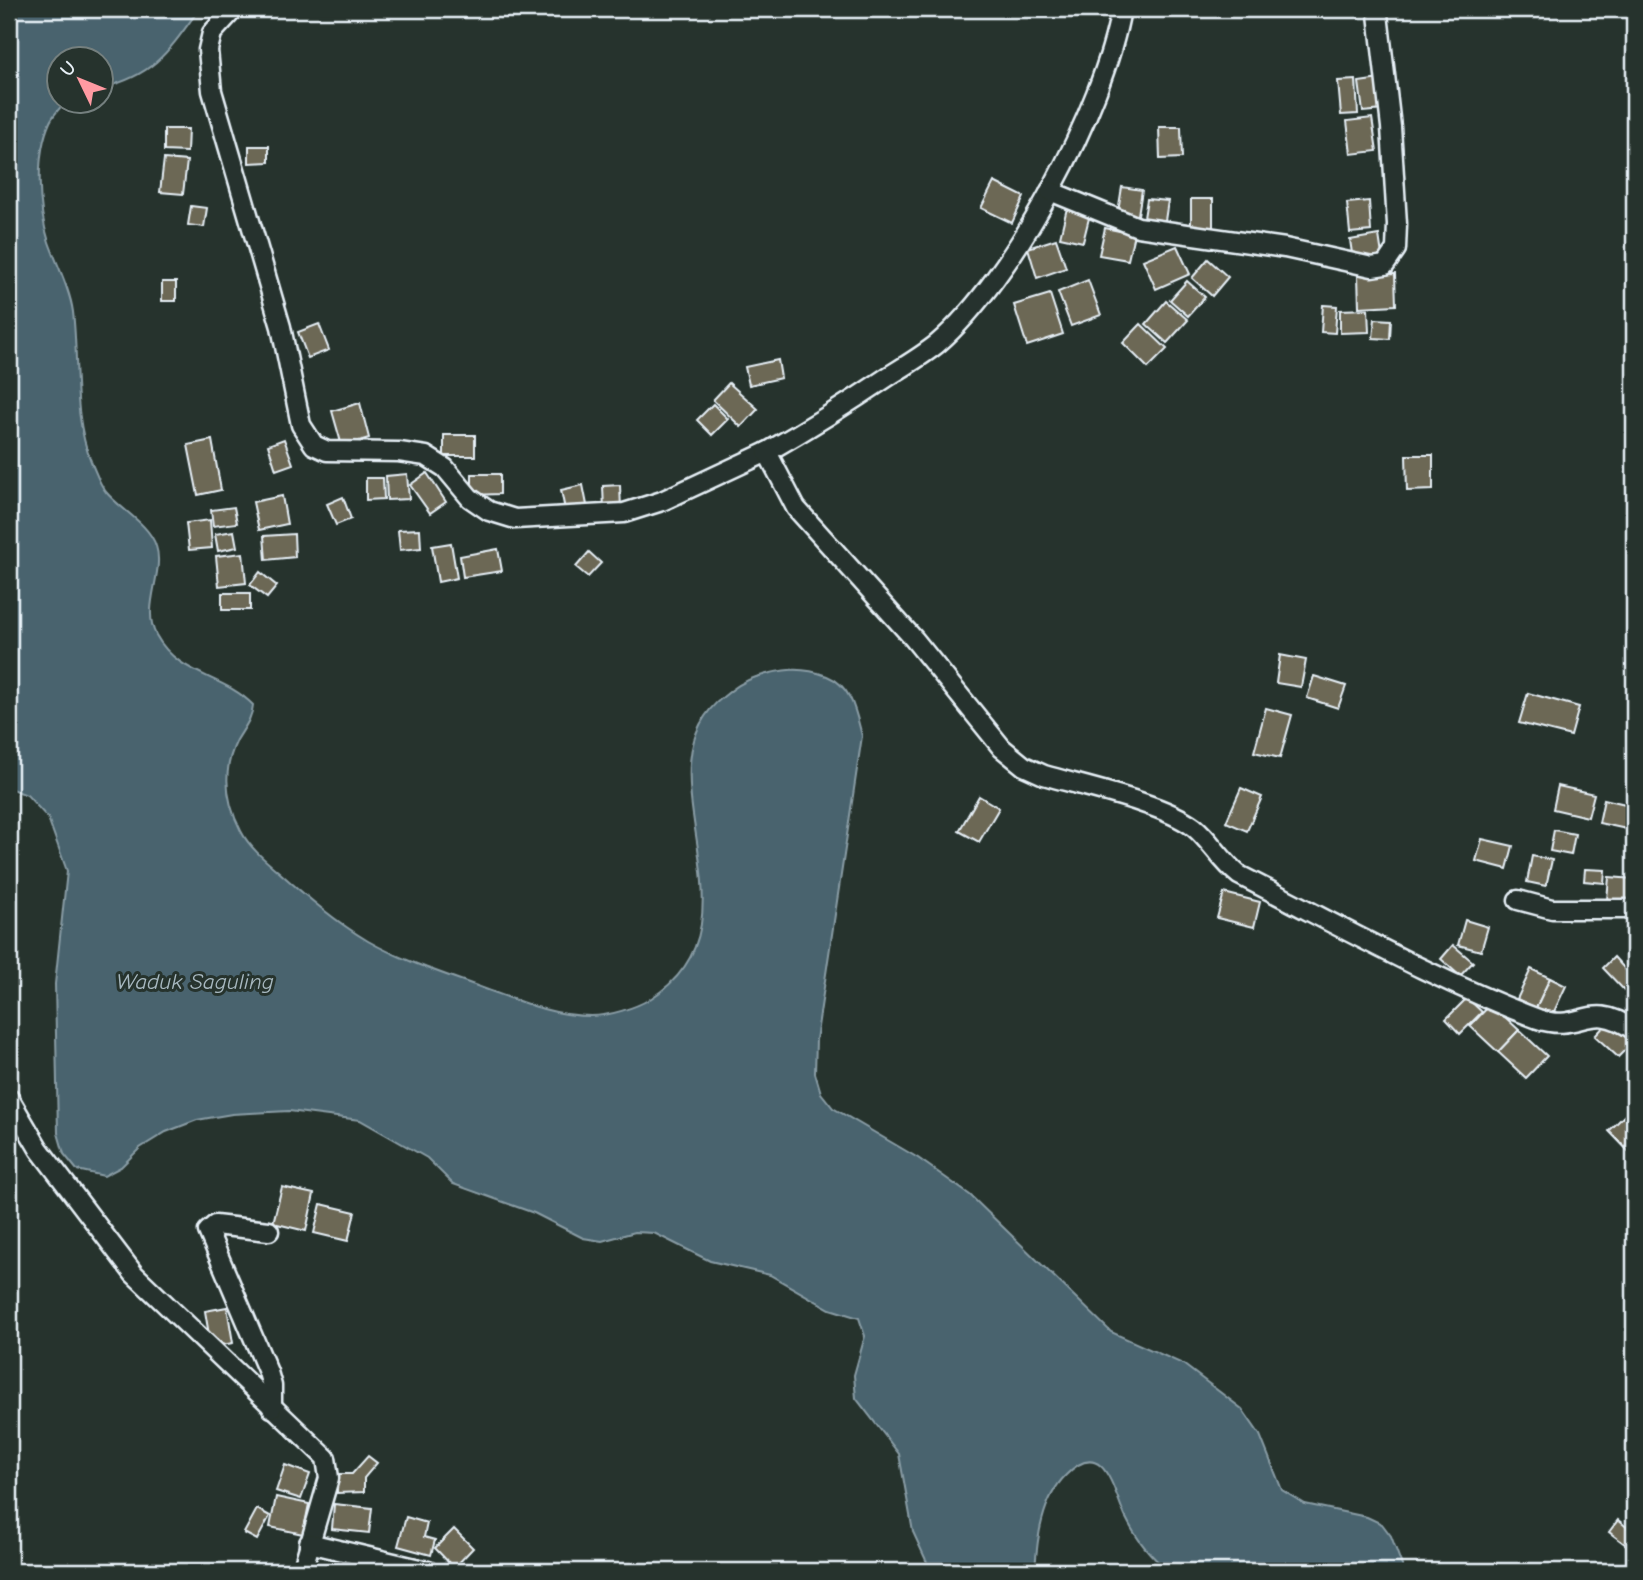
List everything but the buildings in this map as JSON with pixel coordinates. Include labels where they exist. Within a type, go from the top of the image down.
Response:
[{"type":"street","points":[[234,9],[212,33],[208,50],[212,91],[281,327],[300,425],[314,445],[327,452],[399,452],[426,456],[445,468],[470,498],[489,511],[515,519],[624,513],[662,500],[767,452],[831,415],[936,345],[965,318],[991,286],[1050,191],[1101,84],[1112,55],[1121,9]]},
{"type":"street","points":[[1050,191],[1138,227],[1285,248],[1359,265],[1385,265],[1396,249],[1397,225],[1391,127],[1378,14]]},
{"type":"street","points":[[767,452],[796,508],[914,639],[1002,748],[1024,766],[1044,775],[1172,815],[1204,836],[1222,860],[1239,875],[1440,978],[1551,1022],[1575,1022],[1599,1014],[1618,1019],[1634,1030]]},
{"type":"street","points":[[1518,900],[1552,909],[1634,909]]},
{"type":"street","points":[[9,1098],[39,1149],[134,1274],[326,1458],[329,1478],[302,1571]]},
{"type":"street","points":[[269,1231],[215,1225],[208,1231],[268,1372],[272,1386],[272,1408]]},
{"type":"street","points":[[309,1543],[428,1571]]},
{"type":"water","name":"Waduk Saguling","points":[[9,9],[199,9],[159,59],[135,76],[116,84],[116,46],[46,46],[46,116],[53,116],[45,135],[40,182],[45,229],[73,312],[79,408],[86,446],[104,489],[147,531],[156,546],[158,567],[151,613],[156,635],[177,659],[228,687],[253,705],[249,719],[232,751],[228,774],[232,809],[244,837],[263,858],[333,917],[356,934],[397,955],[551,1011],[591,1016],[622,1011],[650,999],[684,967],[700,930],[702,889],[690,764],[698,728],[723,697],[756,677],[800,670],[818,673],[835,681],[852,701],[862,736],[816,1040],[815,1073],[821,1093],[833,1108],[918,1158],[970,1195],[1111,1332],[1183,1364],[1242,1409],[1260,1435],[1282,1490],[1305,1504],[1367,1517],[1382,1524],[1391,1536],[1404,1571],[1169,1571],[1150,1553],[1134,1531],[1105,1471],[1090,1461],[1079,1464],[1066,1475],[1051,1495],[1039,1532],[1035,1571],[931,1571],[913,1532],[899,1454],[856,1398],[854,1375],[865,1336],[859,1318],[830,1309],[770,1275],[710,1261],[654,1233],[635,1232],[602,1241],[583,1238],[534,1213],[453,1184],[427,1158],[360,1120],[289,1111],[232,1114],[197,1120],[166,1132],[140,1148],[121,1167],[104,1176],[77,1170],[64,1154],[58,1133],[55,984],[67,871],[48,818],[27,795],[9,788]]}]
